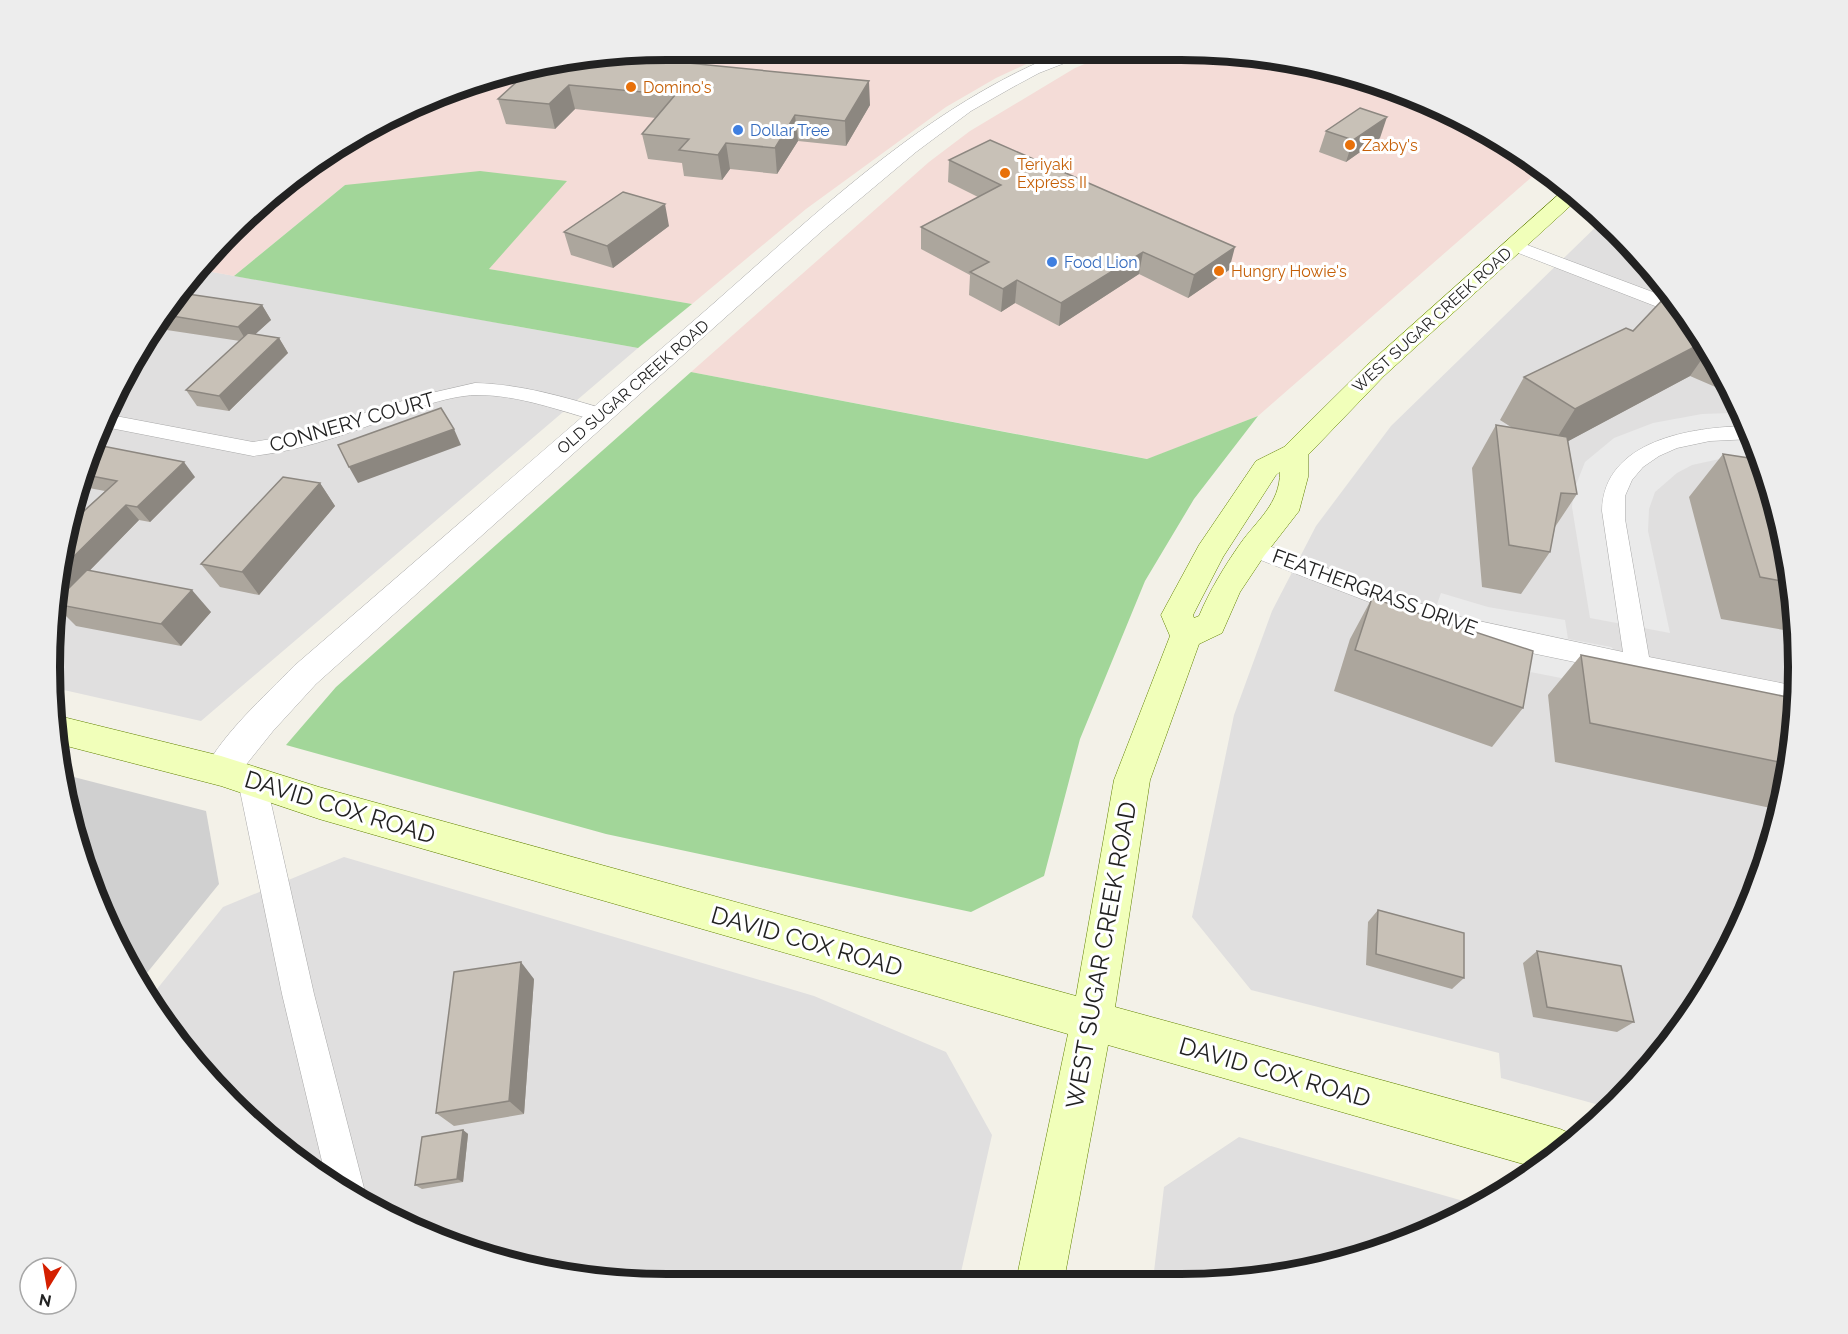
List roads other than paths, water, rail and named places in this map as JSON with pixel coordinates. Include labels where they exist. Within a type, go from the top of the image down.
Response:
[{"type":"main road","name":"WEST SUGAR CREEK ROAD","points":[[1041,1274],[1092,1021],[1132,780],[1186,636],[1177,615],[1210,553],[1266,468],[1294,453],[1355,389],[1567,199]]},
{"type":"main road","points":[[1186,636],[1211,624],[1226,589],[1253,548],[1284,511],[1294,477],[1294,453]]},
{"type":"main road","name":"DAVID COX ROAD","points":[[63,731],[236,776],[319,803],[1551,1149]]},
{"type":"street","name":"OLD SUGAR CREEK ROAD","points":[[236,776],[261,721],[305,675],[816,226],[909,148],[965,106],[1033,69],[1056,60]]},
{"type":"street","points":[[1514,245],[1668,304]]},
{"type":"street","name":"CONNERY COURT","points":[[112,422],[253,449],[272,448],[295,442],[411,404],[474,389],[534,396],[601,415]]},
{"type":"street","points":[[1638,665],[1615,528],[1613,499],[1622,477],[1636,461],[1653,449],[1691,438],[1741,433]]},
{"type":"street","name":"FEATHERGRASS DRIVE","points":[[1253,548],[1447,623],[1787,695]]},
{"type":"street","points":[[236,776],[298,994],[344,1181]]},
{"type":"place","name":"Domino's","points":[[631,87]]},
{"type":"place","name":"Dollar Tree","points":[[738,130]]},
{"type":"place","name":"Zaxby's","points":[[1350,145]]},
{"type":"place","name":"Teriyaki Express II","points":[[1005,173]]},
{"type":"place","name":"Food Lion","points":[[1052,262]]},
{"type":"place","name":"Hungry Howie's","points":[[1219,271]]}]
